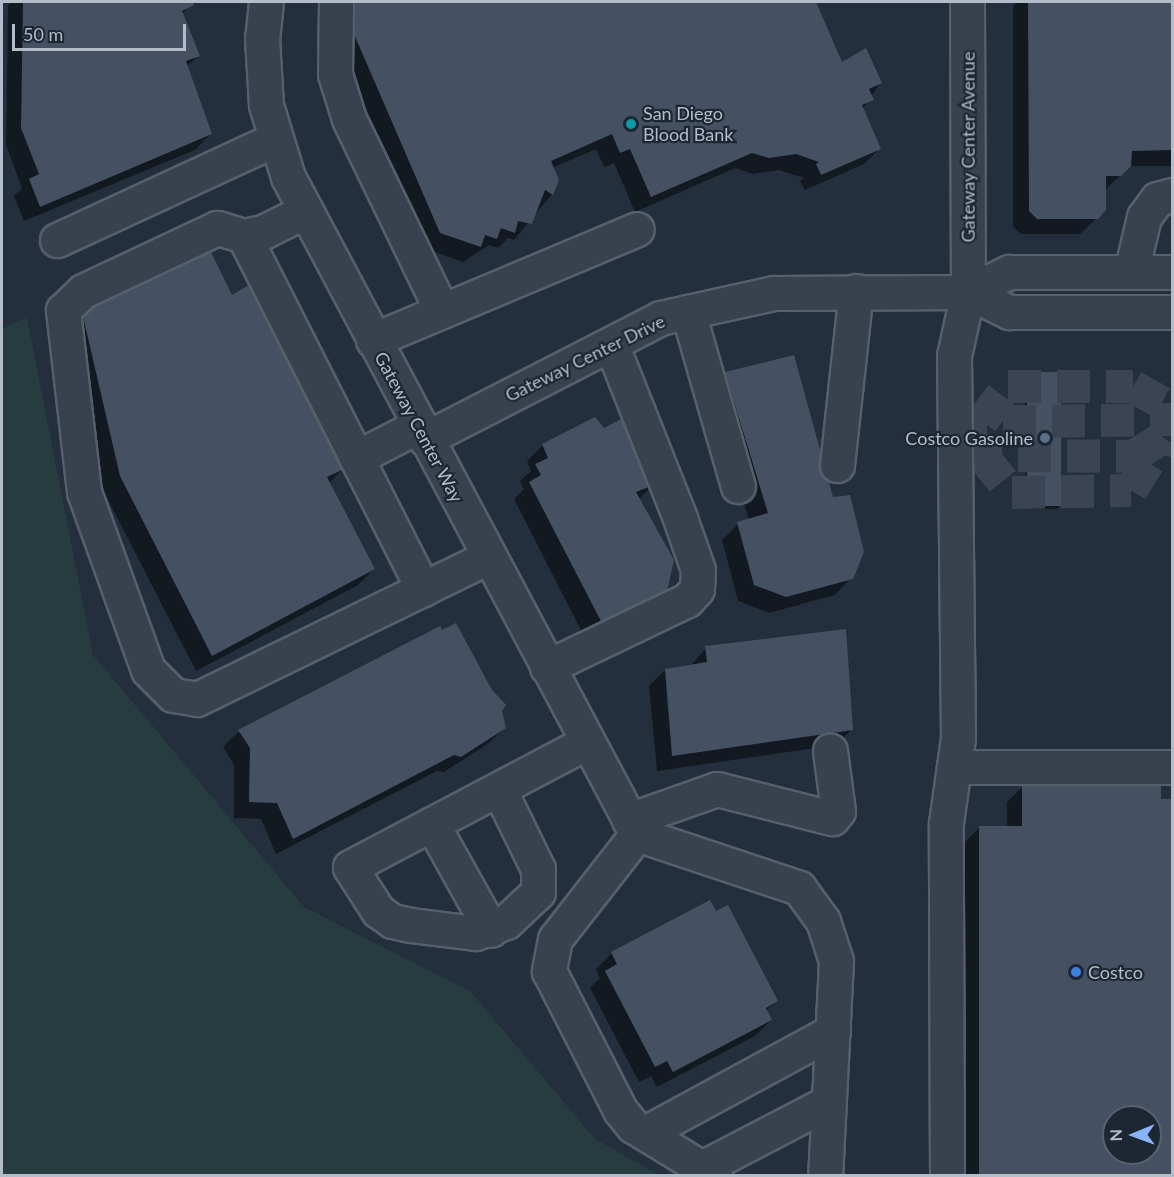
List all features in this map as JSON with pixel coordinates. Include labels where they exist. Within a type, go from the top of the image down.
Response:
[{"type":"street","name":"Gateway Center Way","points":[[266,2],[262,38],[266,105],[288,177],[633,827]]},
{"type":"street","points":[[336,2],[335,74],[349,119],[442,311]]},
{"type":"street","name":"Gateway Center Avenue","points":[[947,1176],[946,824],[956,767],[954,356],[968,292],[967,2]]},
{"type":"street","points":[[57,240],[276,139]]},
{"type":"street","points":[[1131,272],[1144,217],[1157,199],[1173,195]]},
{"type":"street","points":[[305,211],[263,232],[244,236],[217,228],[83,291],[63,310],[84,492],[148,670],[173,695],[197,699],[488,557]]},
{"type":"street","points":[[373,340],[637,229]]},
{"type":"street","points":[[244,236],[423,589]]},
{"type":"street","name":"Gateway Center Drive","points":[[968,292],[1009,272],[1173,273]]},
{"type":"street","points":[[837,465],[856,291]]},
{"type":"street","name":"Gateway Center Drive","points":[[356,458],[422,433],[611,344],[660,318],[774,293],[968,292],[1010,312],[1173,312]]},
{"type":"street","points":[[688,312],[738,486]]},
{"type":"street","points":[[547,667],[687,600],[696,589],[698,570],[680,518],[611,344]]},
{"type":"street","points":[[499,789],[538,868],[541,882],[538,892],[506,922],[491,930],[475,933],[392,921],[378,910],[350,867],[587,742]]},
{"type":"street","points":[[829,1102],[709,1172],[645,1133],[620,1110],[549,971],[555,939],[633,827],[717,789],[832,818],[838,811],[830,751]]},
{"type":"street","points":[[956,767],[1173,767]]},
{"type":"street","points":[[432,824],[491,930]]},
{"type":"street","points":[[633,827],[799,888],[823,921],[836,961],[825,1176]]},
{"type":"street","points":[[645,1133],[833,1031]]},
{"type":"green space","points":[[27,318],[93,655],[304,907],[470,991],[595,1139],[659,1175],[2,1175],[2,329]]},
{"type":"building","points":[[23,2],[193,2],[194,5],[182,11],[200,56],[186,61],[212,134],[40,207],[29,179],[39,174],[21,128]]},
{"type":"building","name":"San Diego Blood Bank","points":[[347,2],[816,2],[842,62],[866,48],[882,83],[869,89],[874,100],[862,105],[881,149],[821,175],[816,164],[819,162],[796,154],[769,158],[752,153],[651,197],[630,149],[620,153],[612,134],[551,161],[559,180],[553,195],[545,190],[532,224],[518,221],[515,233],[501,228],[497,239],[485,235],[481,247],[440,233],[344,11]]},
{"type":"building","points":[[1028,2],[1172,2],[1172,150],[1132,151],[1131,166],[1121,176],[1106,176],[1106,210],[1098,219],[1037,219],[1029,211]]},
{"type":"building","points":[[208,246],[232,295],[254,282],[348,467],[327,477],[375,569],[212,656],[120,476],[82,312]]},
{"type":"building","points":[[794,355],[833,497],[850,495],[864,552],[853,579],[786,597],[754,585],[737,522],[768,513],[725,372]]},
{"type":"building","name":"Costco Gasoline","points":[[1027,372],[1061,372],[1061,506],[1027,506]]},
{"type":"building","points":[[595,417],[604,428],[621,419],[656,484],[636,492],[674,560],[667,592],[604,627],[529,482],[541,475],[535,464],[548,458],[542,444]]},
{"type":"building","points":[[456,623],[492,690],[506,705],[502,711],[506,728],[461,757],[454,755],[293,839],[277,803],[249,802],[250,748],[238,730],[440,626],[442,630]]},
{"type":"building","points":[[846,629],[853,730],[672,756],[665,669],[707,662],[705,646]]},
{"type":"building","name":"Costco","points":[[1022,785],[1161,785],[1161,799],[1172,799],[1172,1176],[979,1176],[979,826],[1022,826]]},
{"type":"building","points":[[710,900],[716,911],[728,905],[778,1001],[766,1008],[772,1020],[673,1072],[667,1061],[655,1067],[605,971],[617,964],[611,952]]},
{"type":"tunnel","points":[[982,421],[1008,386],[1133,386],[1172,408]]},
{"type":"tunnel","points":[[954,422],[1172,419]]},
{"type":"tunnel","points":[[969,455],[1133,456],[1163,437]]},
{"type":"tunnel","points":[[982,455],[1012,492],[1131,490],[1164,437]]},
{"type":"place","name":"San Diego Blood Bank","points":[[631,124]]},
{"type":"place","name":"Costco Gasoline","points":[[1045,438]]},
{"type":"place","name":"Costco","points":[[1076,972]]}]
